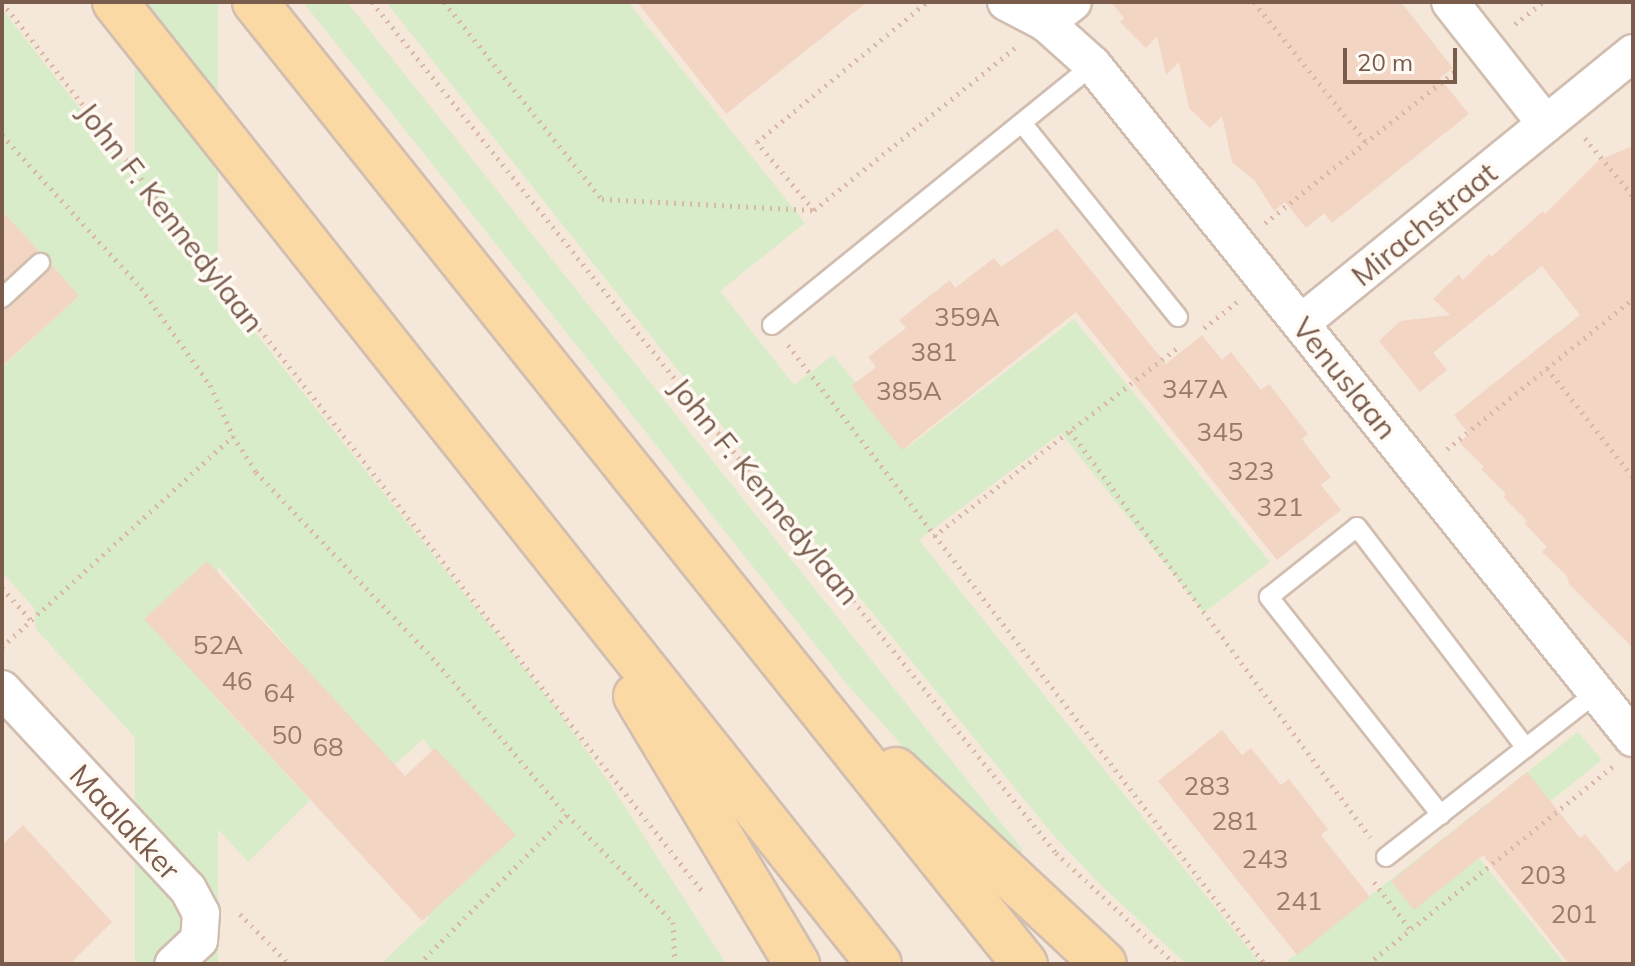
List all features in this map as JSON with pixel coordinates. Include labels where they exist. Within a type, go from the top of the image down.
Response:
[{"type":"main road","points":[[115,2],[879,964]]},
{"type":"main road","points":[[255,2],[1025,964]]},
{"type":"main road","points":[[577,584],[627,681],[797,964]]},
{"type":"main road","points":[[801,687],[887,762],[1104,964]]},
{"type":"street","name":"Venuslaan","points":[[1006,2],[1060,12],[1093,65],[1597,692],[1627,749]]},
{"type":"street","points":[[1450,2],[1485,47],[1554,117]]},
{"type":"street","name":"Mirachstraat","points":[[1301,323],[1633,53]]},
{"type":"street","name":"Maalakker","points":[[2,689],[188,889],[201,913],[199,940],[173,964]]},
{"type":"lane","points":[[772,325],[1093,65]]},
{"type":"lane","points":[[1022,123],[1178,317]]},
{"type":"lane","points":[[2,298],[40,263]]},
{"type":"lane","points":[[1441,815],[1269,597],[1357,527],[1526,748]]},
{"type":"lane","points":[[1386,857],[1597,692]]},
{"type":"path","name":"John F. Kennedylaan","points":[[2,2],[709,901]]},
{"type":"path","name":"John F. Kennedylaan","points":[[372,2],[1056,853],[1175,964]]},
{"type":"path","points":[[444,2],[602,199],[814,210],[1060,12]]},
{"type":"path","points":[[814,210],[757,142],[927,2]]},
{"type":"path","points":[[1254,2],[1366,142]]},
{"type":"path","points":[[1237,245],[1543,2]]},
{"type":"path","points":[[1554,117],[1633,196]]},
{"type":"path","points":[[2,135],[141,288],[210,385],[233,436],[256,472],[437,663],[567,815],[673,922],[675,964]]},
{"type":"path","points":[[934,536],[1266,280]]},
{"type":"path","points":[[1419,470],[1633,299]]},
{"type":"path","points":[[772,325],[1265,964]]},
{"type":"path","points":[[1547,368],[1633,477]]},
{"type":"path","points":[[1070,431],[1386,857],[1373,881],[1410,929]]},
{"type":"path","points":[[2,647],[233,436]]},
{"type":"path","points":[[2,588],[31,620]]},
{"type":"path","points":[[1368,964],[1627,749]]},
{"type":"path","points":[[419,964],[567,815]]},
{"type":"path","points":[[188,889],[218,892],[289,964]]},
{"type":"shaded area","points":[[2,2],[1633,2],[1633,964],[2,964]]},
{"type":"green space","points":[[135,2],[218,2],[218,964],[135,964]]},
{"type":"green space","points":[[303,2],[347,2],[1022,849],[1022,865],[953,802],[845,682]]},
{"type":"green space","points":[[386,2],[628,2],[805,223],[720,291],[794,385],[833,355],[908,447],[1074,319],[1270,562],[1204,613],[1061,433],[919,540],[1261,964],[1186,964],[1101,885],[1054,836],[796,519]]},
{"type":"green space","points":[[2,9],[252,329],[553,704],[611,785],[726,964],[381,964],[429,918],[406,891],[484,816],[423,739],[391,768],[213,560],[144,620],[310,800],[248,862],[36,629],[34,608],[2,572],[2,367],[79,296],[2,211]]},
{"type":"green space","points":[[1578,732],[1602,760],[1479,858],[1565,964],[1283,964]]},
{"type":"building","points":[[637,2],[867,2],[726,114]]},
{"type":"building","points":[[1111,2],[1401,2],[1453,68],[1440,78],[1469,114],[1332,223],[1324,213],[1306,228],[1285,202],[1274,211],[1255,181],[1232,162],[1222,116],[1210,128],[1189,108],[1179,62],[1166,75],[1157,36],[1146,48],[1120,22],[1124,18]]},
{"type":"building","points":[[1633,146],[1633,648],[1569,584],[1567,576],[1542,552],[1547,547],[1524,523],[1527,521],[1503,497],[1506,494],[1481,469],[1484,467],[1459,442],[1469,434],[1454,415],[1580,315],[1542,266],[1433,353],[1447,370],[1420,392],[1379,341],[1400,321],[1450,315],[1433,299],[1459,274],[1463,280],[1489,254],[1491,257],[1543,211],[1545,214],[1599,160]]},
{"type":"building","points":[[2,211],[39,251],[2,282]]},
{"type":"building","points":[[1057,228],[1166,364],[1202,335],[1222,360],[1231,352],[1261,390],[1269,384],[1308,434],[1302,439],[1331,477],[1321,485],[1341,510],[1277,560],[1076,312],[902,450],[851,386],[876,367],[868,357],[906,328],[899,320],[950,280],[955,288],[994,258],[1001,267]]},
{"type":"building","points":[[52,265],[79,296],[2,366],[2,310],[10,307]]},
{"type":"building","points":[[207,561],[405,776],[435,748],[516,835],[422,921],[144,619]]},
{"type":"building","points":[[1222,730],[1242,755],[1251,748],[1281,785],[1289,779],[1328,829],[1321,835],[1370,897],[1297,955],[1158,781]]},
{"type":"building","points":[[1527,772],[1580,838],[1585,834],[1616,872],[1633,858],[1633,964],[1569,964],[1483,855],[1414,910],[1391,881]]},
{"type":"building","points":[[23,825],[112,922],[70,964],[2,964],[2,845]]}]
